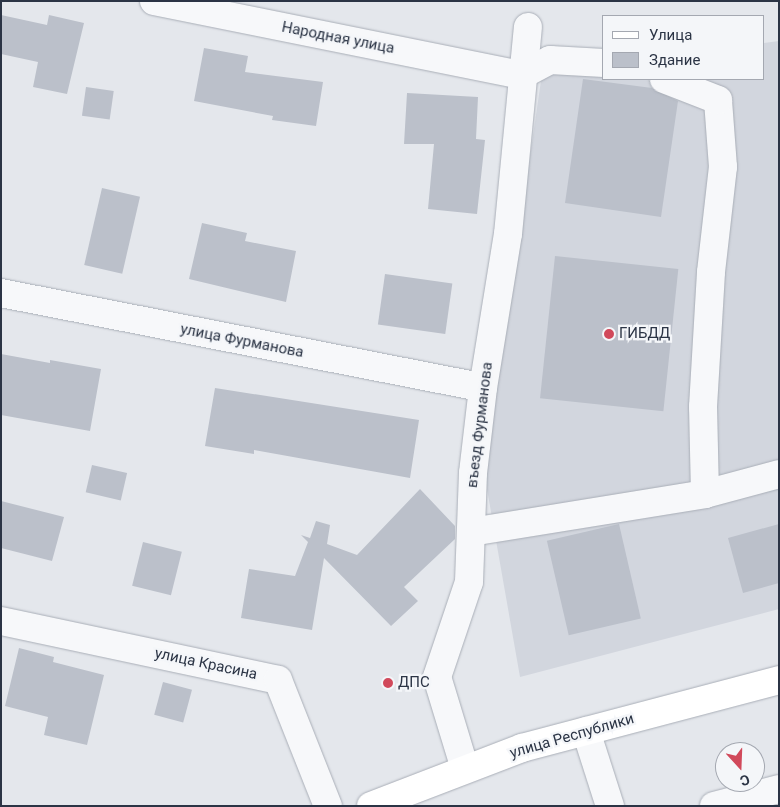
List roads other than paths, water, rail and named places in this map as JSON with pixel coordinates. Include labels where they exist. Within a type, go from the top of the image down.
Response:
[{"type":"main road","name":"улица Республики","points":[[371,806],[522,748],[779,680]]},
{"type":"street","name":"Народная улица","points":[[154,1],[522,75]]},
{"type":"street","name":"въезд Фурманова","points":[[465,769],[437,678],[469,582],[472,473],[483,388],[508,234],[528,26]]},
{"type":"street","points":[[522,75],[550,60],[602,63]]},
{"type":"street","points":[[667,80],[718,100],[723,167],[711,272],[704,397],[705,494]]},
{"type":"street","name":"улица Фурманова","points":[[1,293],[483,388]]},
{"type":"street","points":[[471,532],[705,494],[779,474]]},
{"type":"street","name":"улица Красина","points":[[1,621],[278,680],[328,806]]},
{"type":"street","points":[[586,731],[610,806]]},
{"type":"street","points":[[727,804],[779,789]]},
{"type":"place","name":"ГИБДД","points":[[609,334]]},
{"type":"place","name":"ДПС","points":[[388,683]]}]
